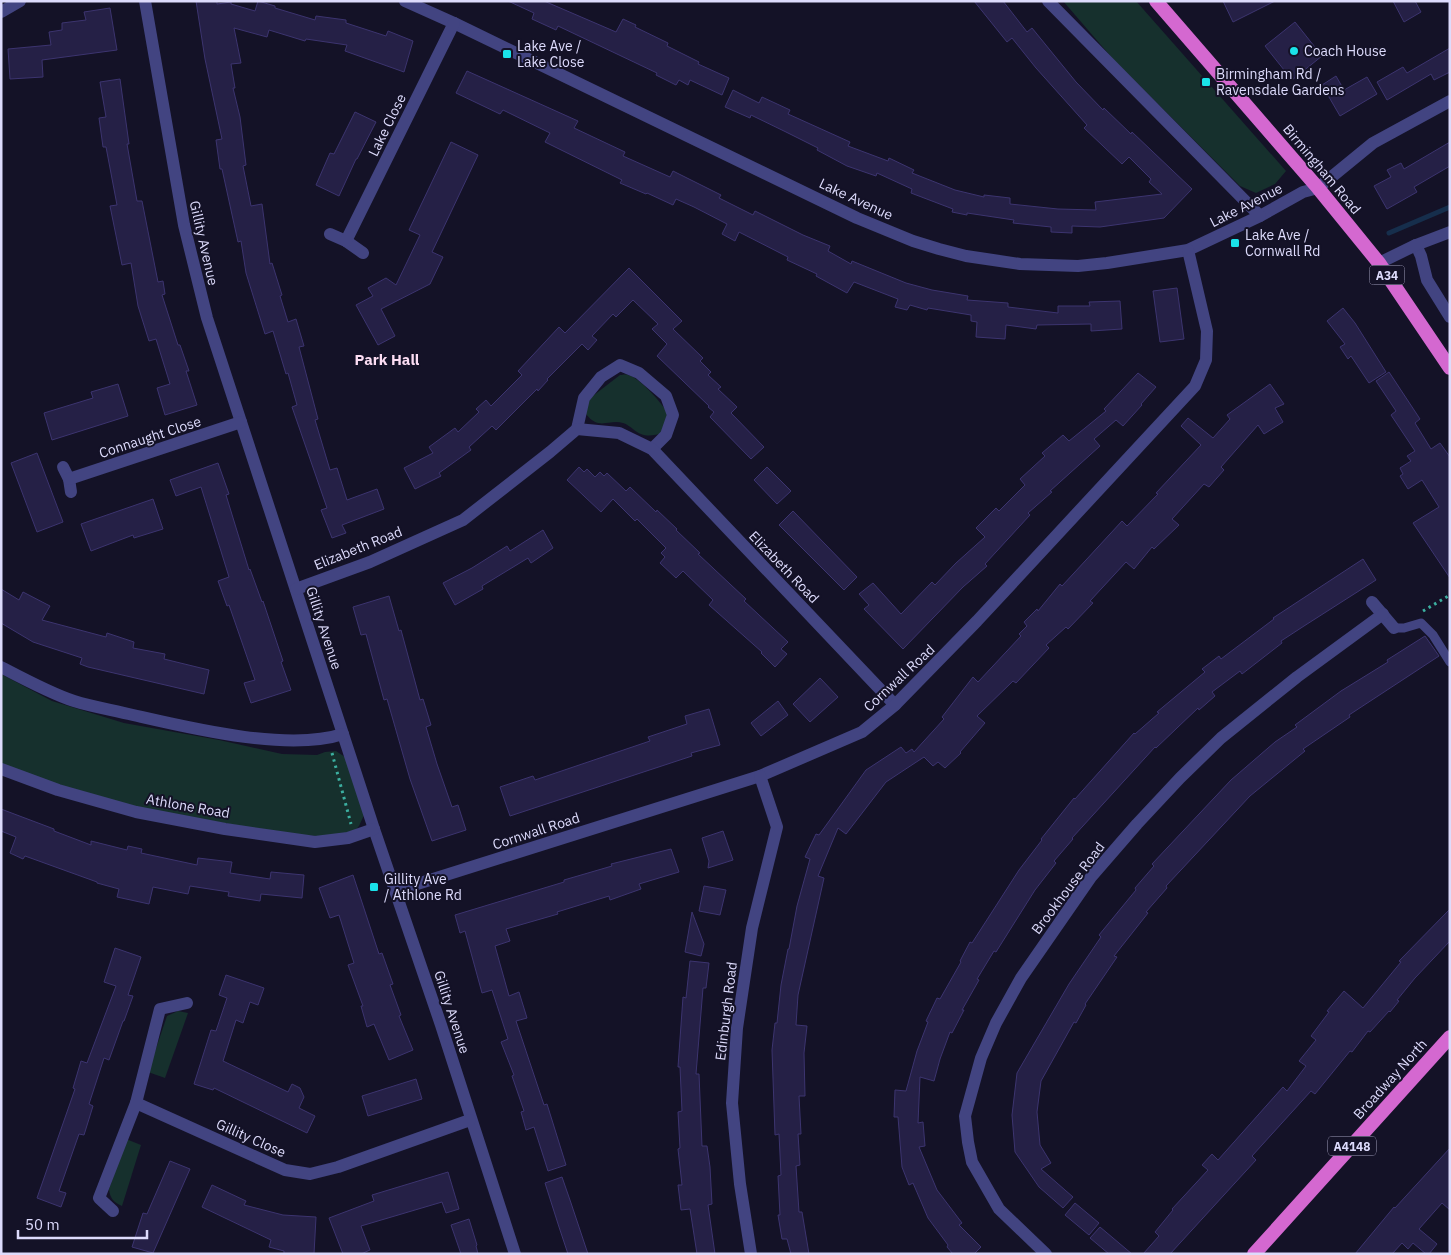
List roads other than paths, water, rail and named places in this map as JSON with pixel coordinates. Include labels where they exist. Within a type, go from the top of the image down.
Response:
[{"type":"highway","name":"Birmingham Road","points":[[1156,1],[1318,188],[1379,263],[1450,368]]},
{"type":"highway","name":"Broadway North","points":[[1254,1254],[1450,1038]]},
{"type":"street","points":[[1,12],[20,1]]},
{"type":"street","name":"Gillity Avenue","points":[[145,1],[172,166],[206,318],[441,1025],[470,1120],[515,1254]]},
{"type":"street","name":"Lake Avenue","points":[[405,1],[454,22],[857,218],[913,241],[993,261],[1049,266],[1107,264],[1188,250],[1260,216],[1303,192],[1318,188],[1373,143],[1450,101]]},
{"type":"street","points":[[1048,1],[1260,216]]},
{"type":"street","name":"Lake Close","points":[[346,241],[454,22]]},
{"type":"street","points":[[1379,263],[1416,245],[1450,232]]},
{"type":"street","points":[[330,234],[346,241],[362,253]]},
{"type":"street","points":[[1416,245],[1427,280],[1450,317]]},
{"type":"street","name":"Cornwall Road","points":[[395,891],[760,776],[862,732],[895,705],[984,614],[1195,386],[1206,360],[1207,331],[1188,250]]},
{"type":"street","points":[[577,428],[584,398],[601,377],[620,365],[640,373],[666,396],[673,415],[666,435],[652,449]]},
{"type":"street","name":"Connaught Close","points":[[69,479],[241,422]]},
{"type":"street","name":"Elizabeth Road","points":[[296,590],[370,562],[463,520],[550,452],[577,428],[619,433],[652,449],[895,705]]},
{"type":"street","points":[[63,467],[69,479],[71,492]]},
{"type":"street","points":[[1372,602],[1394,628]]},
{"type":"street","name":"Brookhouse Road","points":[[1046,1254],[999,1209],[972,1162],[965,1116],[981,1058],[996,1023],[1021,978],[1091,878],[1137,824],[1180,778],[1221,738],[1297,677],[1383,614]]},
{"type":"street","points":[[1,667],[72,701],[158,721],[222,733],[282,741],[328,739],[343,734]]},
{"type":"street","name":"Athlone Road","points":[[1,769],[58,790],[136,812],[225,829],[315,842],[355,836],[374,828]]},
{"type":"street","name":"Edinburgh Road","points":[[751,1254],[740,1184],[732,1103],[737,1028],[752,928],[777,827],[760,776]]},
{"type":"street","points":[[113,1211],[99,1198],[136,1103],[160,1009],[187,1003]]},
{"type":"street","name":"Gillity Close","points":[[136,1103],[284,1170],[310,1174],[338,1168],[470,1120]]},
{"type":"lane","points":[[1394,628],[1404,628],[1421,623],[1433,635],[1450,662]]},
{"type":"waterway","points":[[1389,233],[1450,207]]},
{"type":"place","name":"Coach House","points":[[1294,51]]},
{"type":"place","name":"Lake Ave / Lake Close","points":[[507,54]]},
{"type":"place","name":"Birmingham Rd / Ravensdale Gardens","points":[[1206,82]]},
{"type":"place","name":"Lake Ave / Cornwall Rd","points":[[1235,243]]},
{"type":"place","name":"Gillity Ave / Athlone Rd","points":[[374,887]]},
{"type":"district","name":"Park Hall","points":[[387,359]]}]
